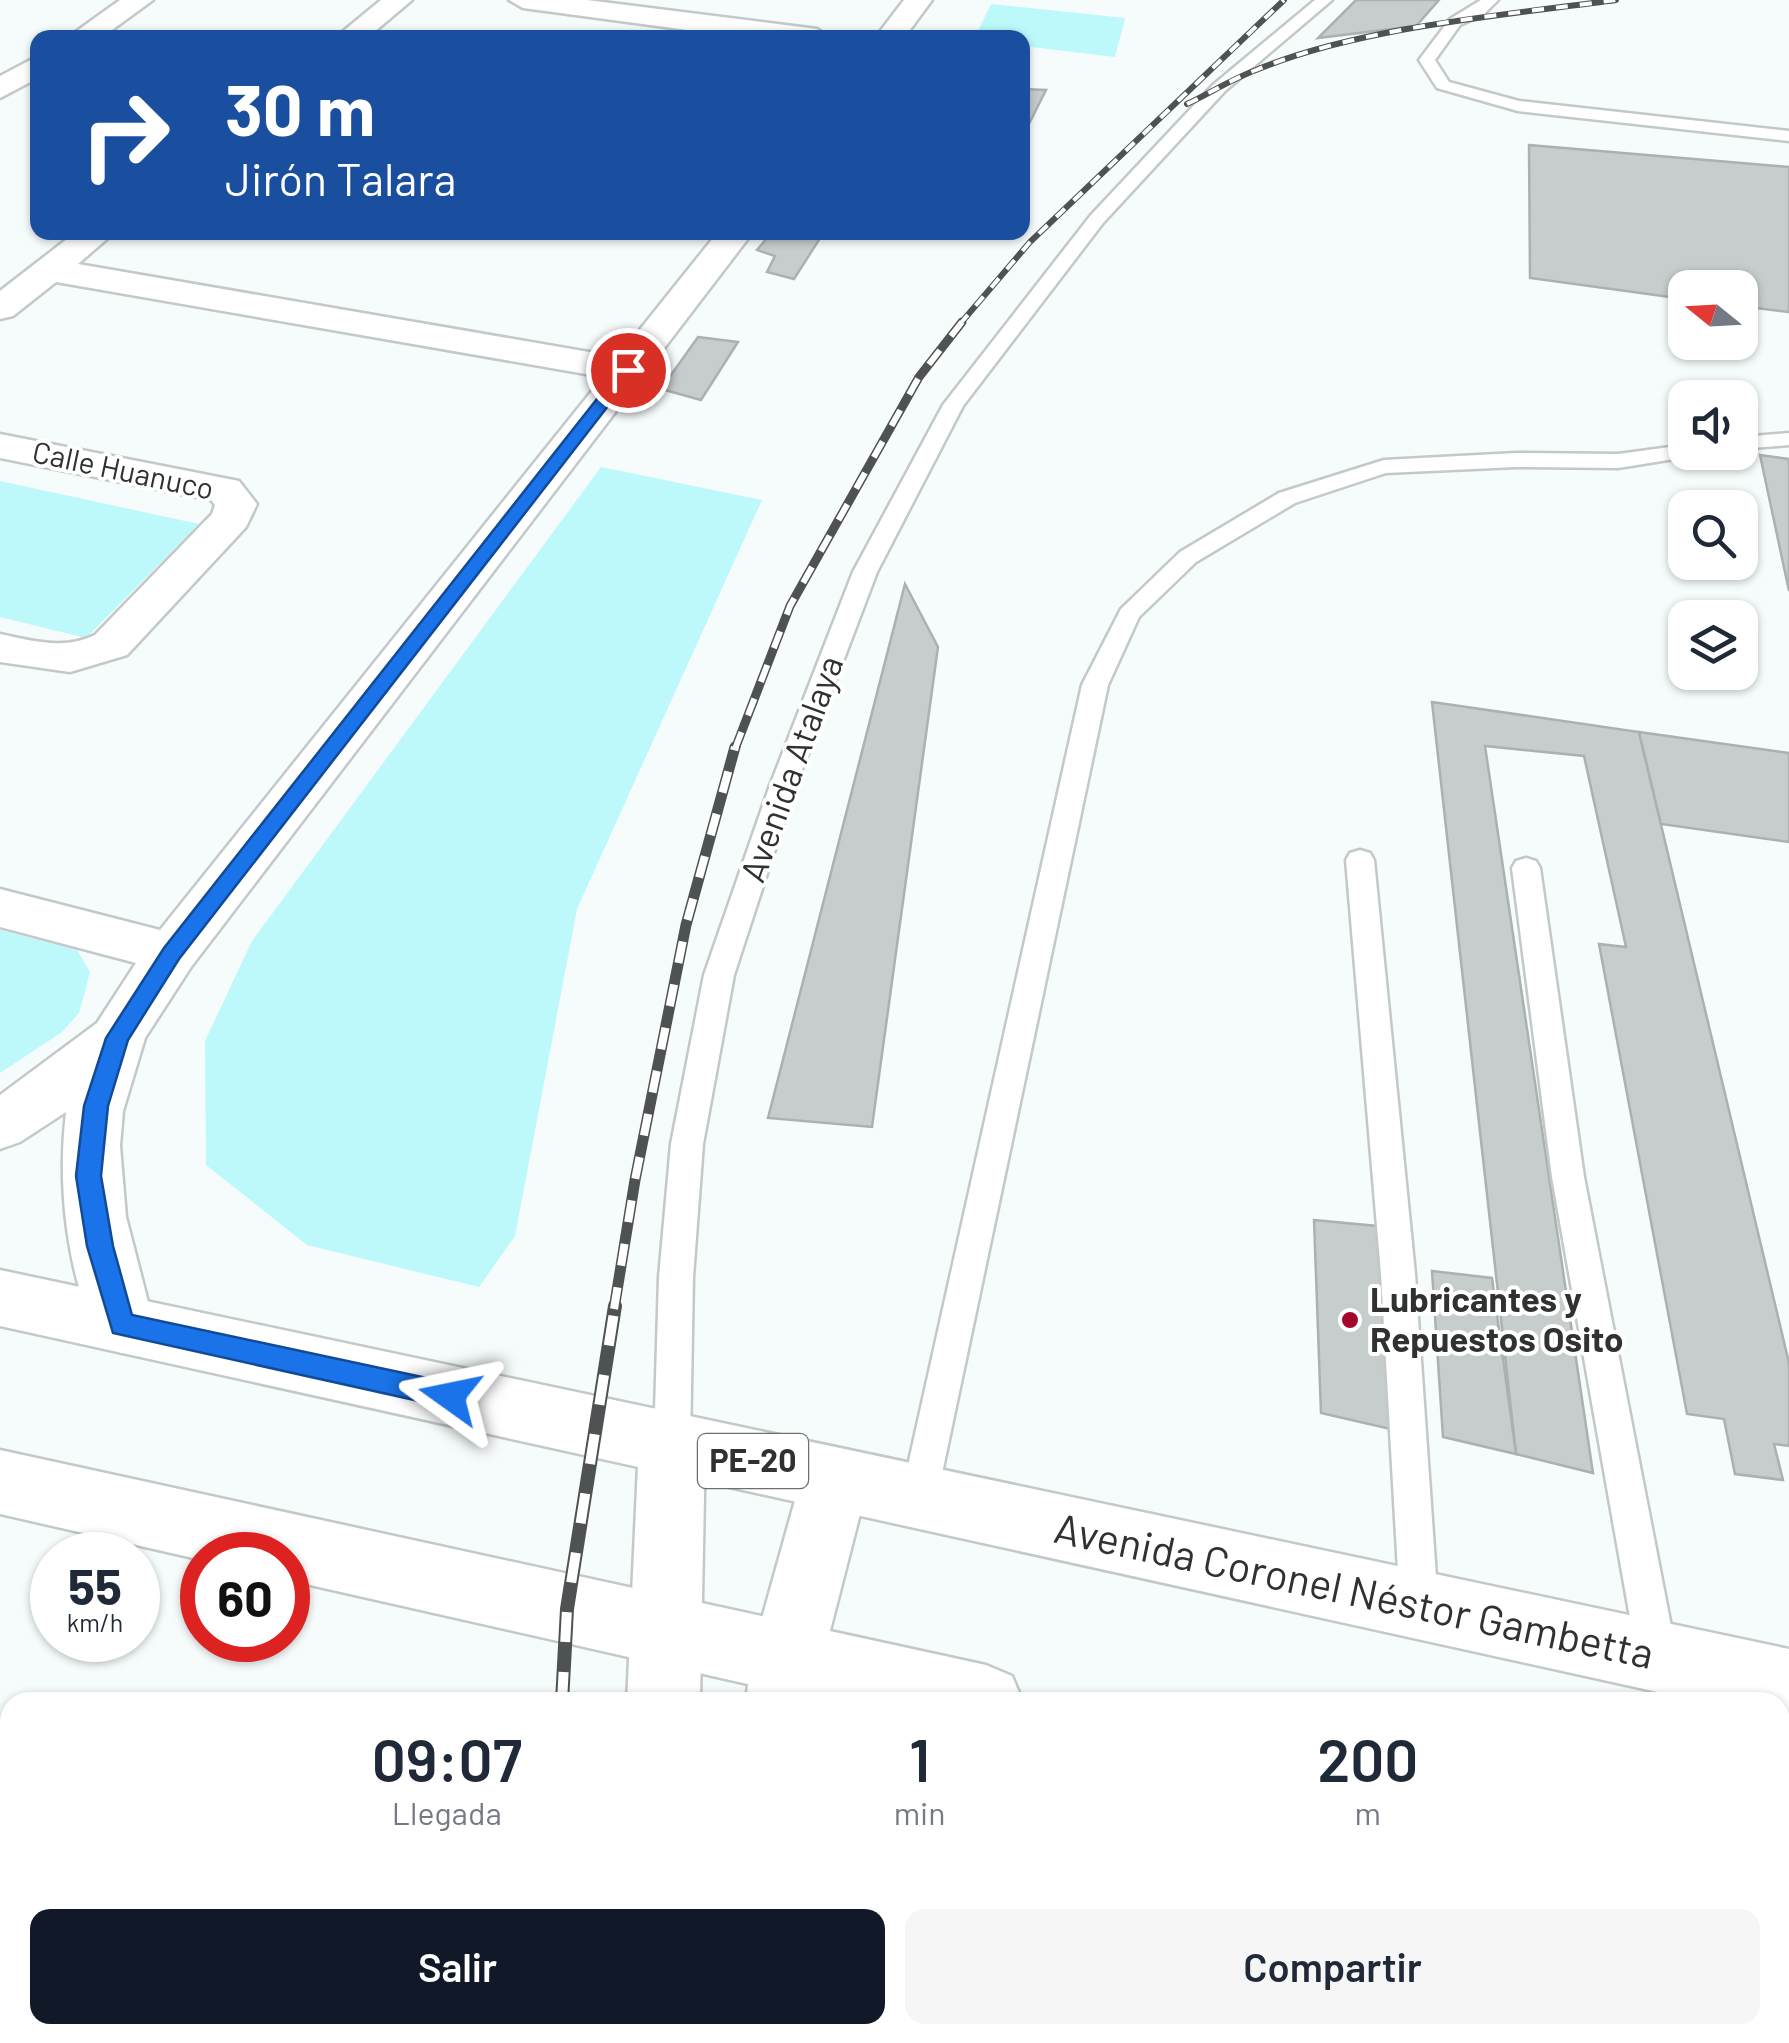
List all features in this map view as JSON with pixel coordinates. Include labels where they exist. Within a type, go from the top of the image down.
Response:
[{"type":"street","points":[[93,30],[139,0]]},
{"type":"street","points":[[359,30],[398,0]]},
{"type":"street","points":[[524,0],[755,30]]},
{"type":"street","points":[[894,30],[918,0]]},
{"type":"street","points":[[2,87],[30,70]]},
{"type":"street","points":[[2,87],[30,90]]},
{"type":"street","points":[[0,308],[88,240]]},
{"type":"street","points":[[122,1324],[100,1246],[88,1176],[96,1106],[118,1038],[172,954],[730,240]]},
{"type":"street","points":[[49,270],[628,370]]},
{"type":"street","name":"Calle Huanuco","points":[[0,446],[226,490],[236,504],[231,518],[110,645],[90,657],[51,659],[0,648]]},
{"type":"street","points":[[0,908],[172,954]]},
{"type":"street","points":[[0,1125],[46,1095],[118,1038]]},
{"type":"street","name":"PE-20","points":[[0,1298],[835,1479],[819,1684]]},
{"type":"street","name":"Avenida Atalaya","points":[[664,1692],[672,1444]]},
{"type":"street","name":"Avenida Coronel Néstor Gambetta","points":[[835,1479],[1789,1685]]},
{"type":"street","points":[[0,1482],[667,1631],[819,1684],[893,1692]]},
{"type":"lane","name":"Avenida Atalaya","points":[[672,1444],[676,1276],[687,1144],[719,975],[782,788],[865,572],[953,406],[1096,220],[1219,88],[1324,0]]},
{"type":"lane","points":[[1490,0],[1479,12],[1455,22],[1426,60],[1443,85],[1518,106],[1670,126],[1789,136]]},
{"type":"lane","points":[[1758,441],[1789,438]]},
{"type":"lane","points":[[918,1498],[1096,685],[1128,614],[1188,557],[1287,498],[1384,467],[1516,460],[1618,461],[1668,454]]},
{"type":"lane","points":[[1360,860],[1398,1274],[1419,1606]]},
{"type":"lane","points":[[1526,868],[1568,1177],[1657,1657]]},
{"type":"shaded area","points":[[991,4],[1125,18],[1115,57],[1030,47],[1030,30],[978,30]]},
{"type":"shaded area","points":[[601,467],[762,500],[577,909],[515,1236],[479,1287],[307,1245],[206,1165],[205,1041],[252,941]]},
{"type":"shaded area","points":[[0,481],[199,524],[86,638],[0,617]]},
{"type":"shaded area","points":[[0,930],[77,950],[90,972],[79,1013],[62,1032],[0,1073]]},
{"type":"building","points":[[1356,0],[1439,0],[1416,26],[1318,38]]},
{"type":"building","points":[[1030,89],[1046,90],[1030,122]]},
{"type":"building","points":[[1529,145],[1789,167],[1789,312],[1758,308],[1758,270],[1668,270],[1668,297],[1530,278]]},
{"type":"building","points":[[765,240],[819,240],[794,279],[767,272],[775,256],[757,250]]},
{"type":"building","points":[[698,337],[738,342],[701,400],[661,389]]},
{"type":"building","points":[[1760,455],[1789,459],[1789,591]]},
{"type":"building","points":[[905,584],[938,647],[872,1127],[768,1118]]},
{"type":"building","points":[[1432,702],[1639,732],[1789,1363],[1789,1446],[1774,1444],[1783,1480],[1735,1474],[1724,1419],[1687,1414],[1599,944],[1626,947],[1584,756],[1485,746],[1593,1473],[1516,1454]]},
{"type":"building","points":[[1639,732],[1789,753],[1789,842],[1661,824]]},
{"type":"building","name":"Lubricantes y Repuestos Osito","points":[[1314,1220],[1377,1226],[1390,1429],[1321,1413]]},
{"type":"building","points":[[1432,1271],[1492,1278],[1516,1454],[1443,1437]]},
{"type":"railway","points":[[960,324],[1030,242],[1284,0]]},
{"type":"railway","points":[[1187,104],[1256,70],[1340,43],[1433,24],[1616,0]]},
{"type":"railway","points":[[735,749],[790,606],[919,377],[962,322]]},
{"type":"railway","points":[[614,1309],[635,1180],[686,925],[735,747]]},
{"type":"railway","points":[[563,1692],[567,1609],[615,1306]]},
{"type":"place","name":"Lubricantes y Repuestos Osito","points":[[1350,1320]]},
{"type":"route","points":[[450,1396],[122,1324],[100,1246],[88,1176],[96,1106],[118,1038],[172,954],[628,370]]}]
